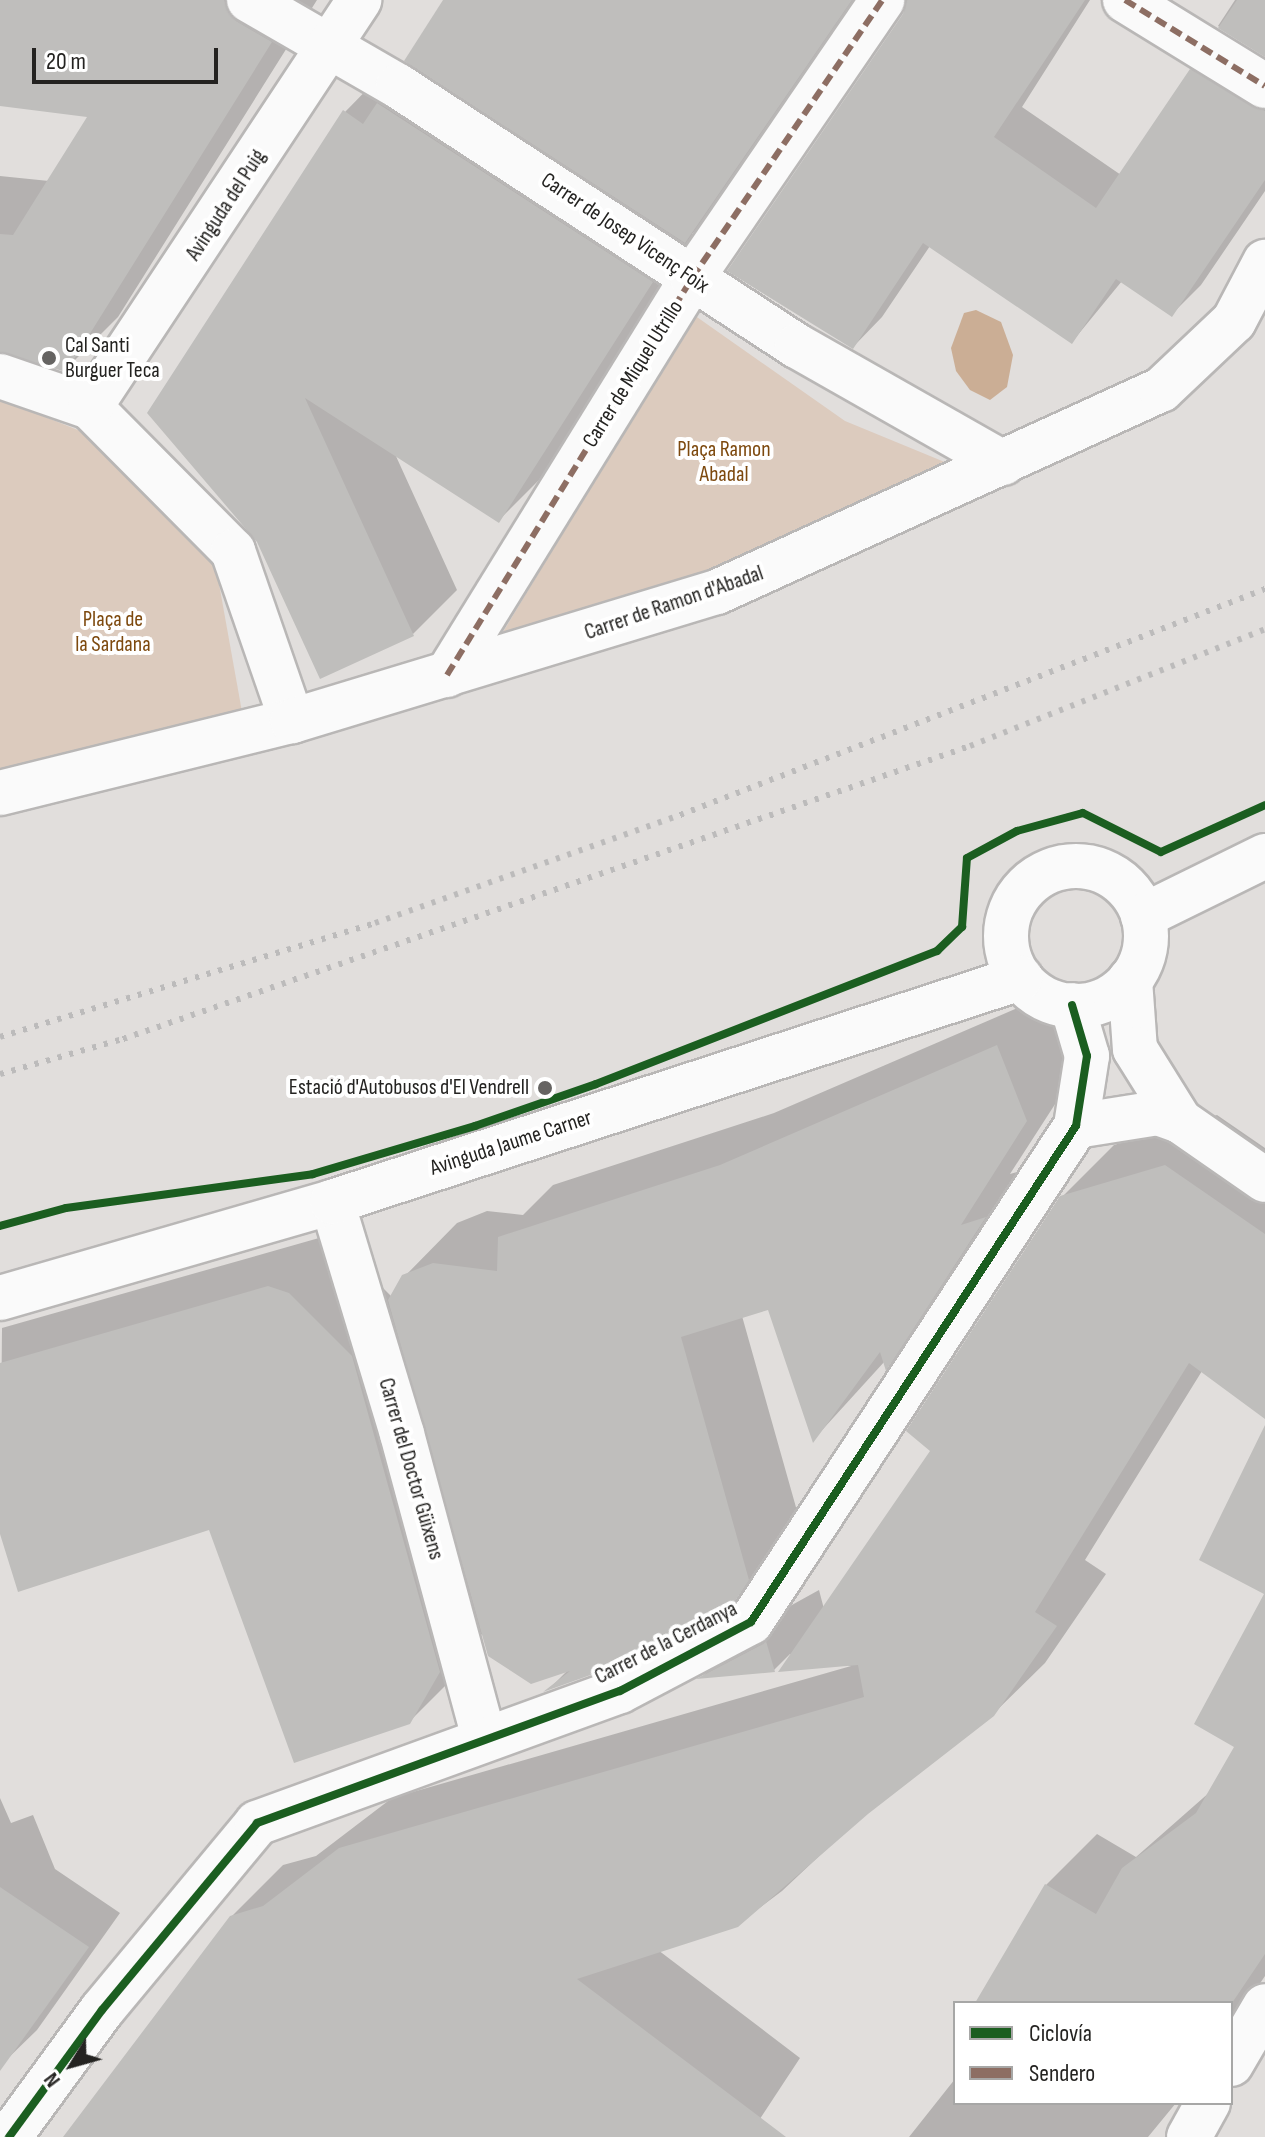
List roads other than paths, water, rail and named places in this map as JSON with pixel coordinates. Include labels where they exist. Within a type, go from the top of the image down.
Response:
[{"type":"street","name":"Carrer de Josep Vicenç Foix","points":[[249,0],[502,152],[797,346],[1003,463]]},
{"type":"street","name":"Avinguda del Puig","points":[[90,407],[359,0]]},
{"type":"street","name":"Carrer de Miquel Utrillo","points":[[447,675],[692,278],[882,0]]},
{"type":"street","points":[[1125,0],[1265,86]]},
{"type":"street","name":"Carrer de Ramon d'Abadal","points":[[0,793],[292,721],[717,592],[1161,390],[1234,321],[1265,262]]},
{"type":"street","points":[[0,376],[90,407],[233,551],[292,721]]},
{"type":"street","points":[[1143,916],[1265,856]]},
{"type":"street","points":[[1068,866],[1103,872],[1124,886],[1143,916],[1144,950],[1130,980],[1104,1000],[1072,1005],[1043,998],[1020,978],[1007,949],[1009,916],[1025,888],[1045,873],[1068,866]]},
{"type":"street","name":"Avinguda Jaume Carner","points":[[0,1298],[332,1202],[1020,978]]},
{"type":"street","points":[[1130,980],[1135,1049],[1180,1121]]},
{"type":"street","name":"Carrer de la Cerdanya","points":[[9,2137],[102,2010],[257,1823],[620,1691],[751,1622],[1076,1126],[1087,1056],[1072,1005]]},
{"type":"street","points":[[1076,1126],[1158,1113],[1180,1121],[1265,1180]]},
{"type":"street","name":"Carrer del Doctor Güixens","points":[[332,1202],[402,1434],[484,1738]]},
{"type":"street","points":[[1233,2061],[1265,2006]]},
{"type":"street","points":[[1189,2137],[1207,2105]]},
{"type":"railway","points":[[0,1037],[375,923],[680,815],[1265,589]]},
{"type":"railway","points":[[0,1074],[123,1039],[970,746],[1265,629]]},
{"type":"place","name":"Cal Santi Burguer Teca","points":[[49,358]]},
{"type":"place","name":"Estació d'Autobusos d'El Vendrell","points":[[545,1088]]},
{"type":"park label","name":"Plaça Ramon Abadal","points":[[724,462]]},
{"type":"park label","name":"Plaça de la Sardana","points":[[113,632]]}]
